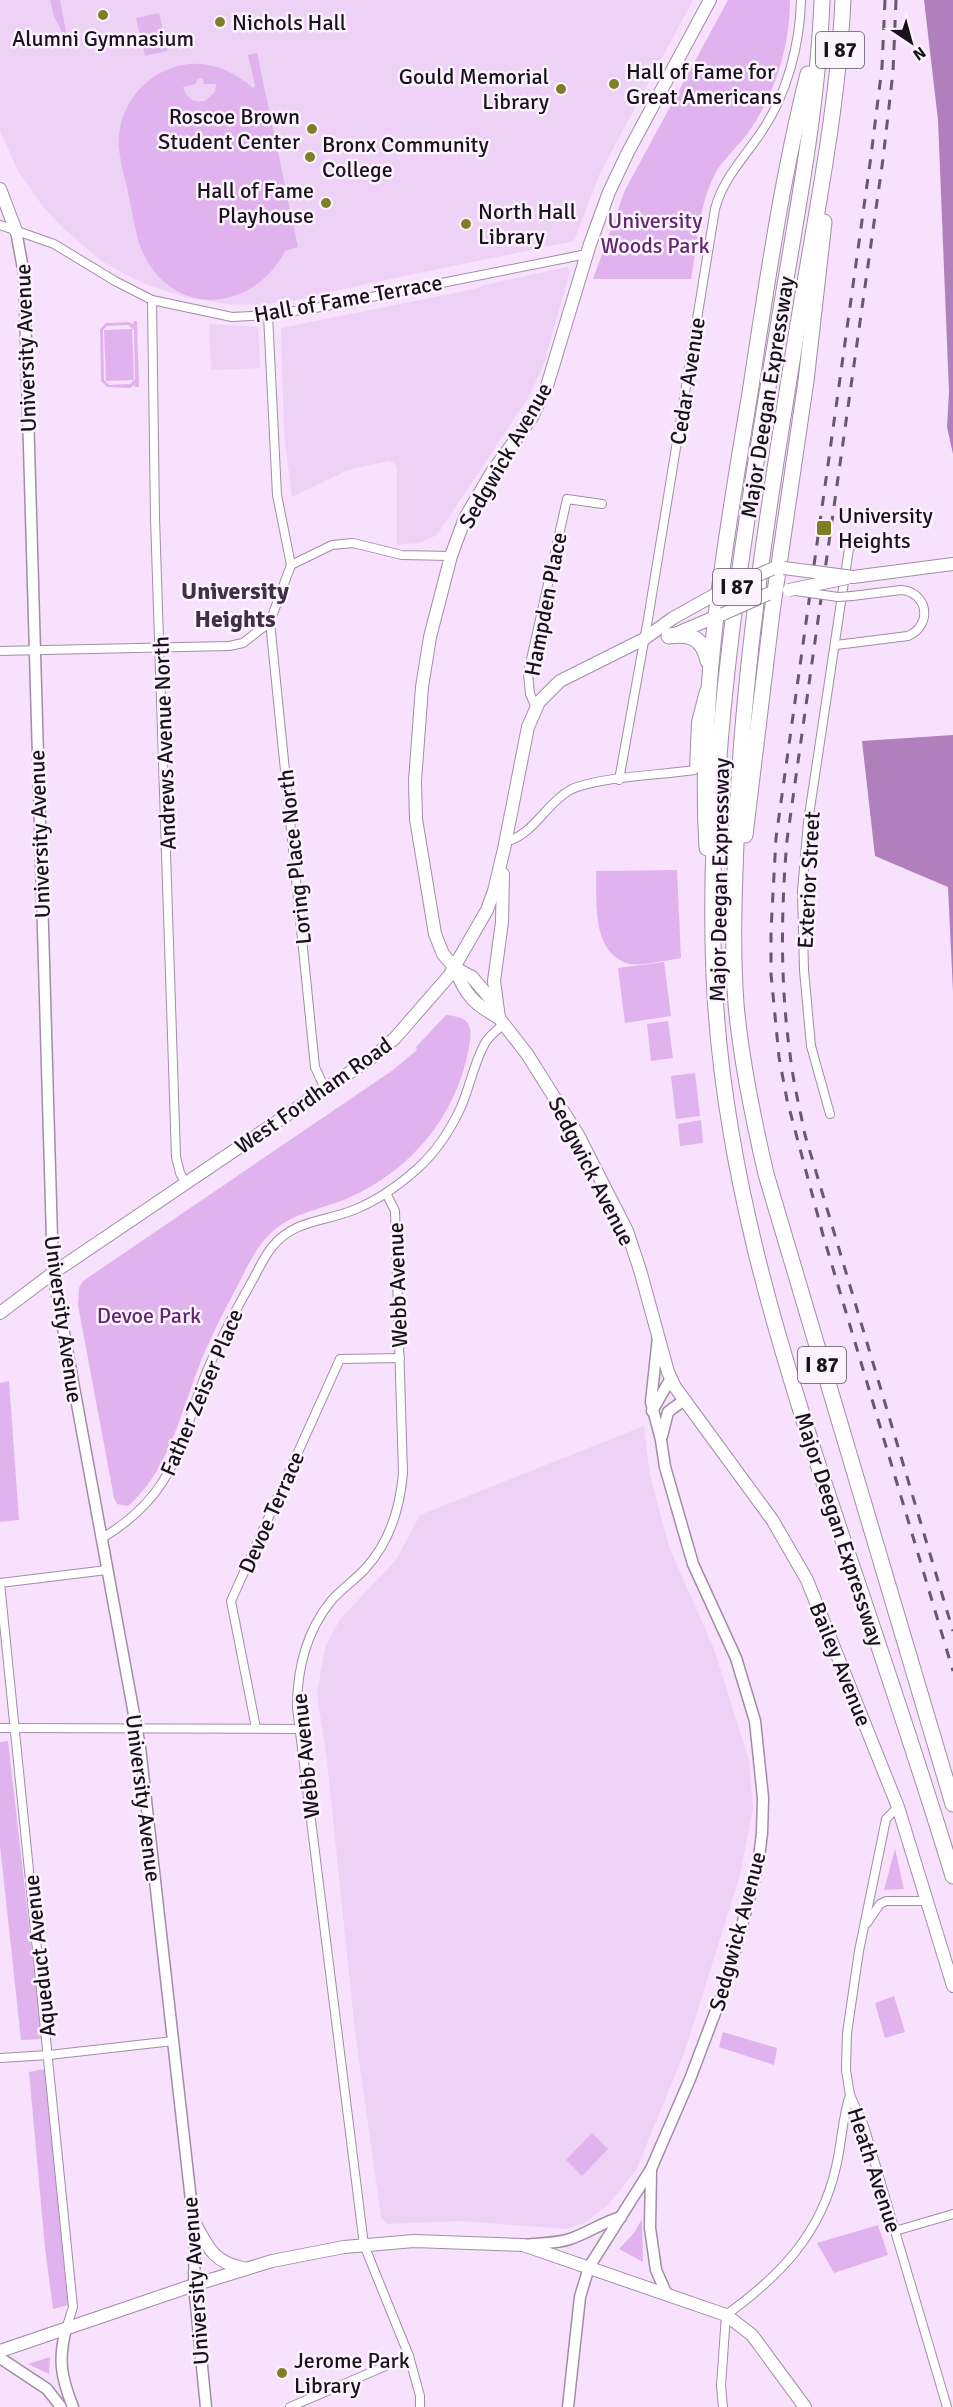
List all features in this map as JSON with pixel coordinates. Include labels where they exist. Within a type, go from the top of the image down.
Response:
[{"type":"highway","points":[[714,936],[706,823],[705,747],[709,675],[787,166],[811,63],[822,0]]},
{"type":"highway","name":"Major Deegan Expressway","points":[[822,0],[819,56],[810,126],[751,492],[729,650],[719,784],[714,936],[716,1008],[723,1079],[741,1185],[765,1289],[802,1415],[953,1876]]},
{"type":"highway","name":"Major Deegan Expressway","points":[[843,0],[834,100],[750,648],[740,768],[734,917],[735,971],[740,1035],[750,1104],[766,1174],[953,1804]]},
{"type":"highway","points":[[734,917],[778,592],[778,569],[806,381],[821,258],[834,100]]},
{"type":"highway","points":[[669,636],[688,635],[698,640],[706,655],[709,675]]},
{"type":"main road","name":"Sedgwick Avenue","points":[[669,1375],[627,1231],[578,1135],[527,1054],[501,1021],[480,1008],[464,990],[455,968],[440,950],[436,940],[417,819],[415,781],[422,687],[430,637],[451,556],[465,518],[492,472],[532,417],[547,386],[587,254],[614,178],[710,0]]},
{"type":"main road","name":"University Avenue","points":[[0,189],[16,231]]},
{"type":"main road","name":"West Fordham Road","points":[[644,639],[669,636],[778,592],[854,577],[947,565]]},
{"type":"main road","name":"West Fordham Road","points":[[0,1313],[53,1273],[390,1044],[437,992],[455,968],[487,910],[505,846],[528,727],[536,708],[549,690],[560,681],[644,639],[673,618],[722,591],[778,569],[854,577]]},
{"type":"main road","points":[[501,1021],[494,981],[502,922],[505,846]]},
{"type":"main road","name":"Bailey Avenue","points":[[669,1375],[684,1400],[773,1521],[807,1580],[898,1807],[953,1986]]},
{"type":"main road","points":[[193,2220],[216,2258],[244,2269]]},
{"type":"main road","points":[[0,2351],[194,2285],[306,2253],[414,2241],[523,2245],[726,2315],[752,2335],[805,2407]]},
{"type":"street","name":"Cedar Avenue","points":[[619,780],[715,209],[720,192],[735,167],[764,129],[780,96],[794,54],[801,0]]},
{"type":"street","name":"Hall of Fame Terrace","points":[[0,225],[71,252],[115,281],[152,300],[232,317],[268,315],[321,307],[587,254]]},
{"type":"street","name":"University Avenue","points":[[16,231],[24,274],[53,1273],[137,1728],[195,2236],[194,2285],[206,2407]]},
{"type":"street","name":"Andrews Avenue North","points":[[152,300],[155,518],[176,1157],[180,1173],[186,1184]]},
{"type":"street","points":[[0,651],[229,646],[243,643],[270,622],[291,565],[277,495],[268,315]]},
{"type":"street","name":"Hampden Place","points":[[536,708],[529,690],[528,673],[567,499],[602,504]]},
{"type":"street","name":"Exterior Street","points":[[830,1114],[811,1046],[804,970],[802,891],[807,830],[850,542]]},
{"type":"street","points":[[291,565],[332,545],[353,543],[402,555],[451,556]]},
{"type":"street","points":[[854,577],[857,590],[868,594]]},
{"type":"street","points":[[778,592],[838,597],[901,590],[913,593],[921,600],[925,617],[915,632],[906,636],[836,645]]},
{"type":"street","name":"Loring Place North","points":[[270,622],[315,1067],[326,1089]]},
{"type":"street","name":"Major Deegan Expressway","points":[[619,780],[694,771],[696,717],[709,675]]},
{"type":"street","points":[[505,846],[528,831],[556,801],[570,790],[585,785],[619,780]]},
{"type":"street","name":"Webb Avenue","points":[[420,2407],[420,2396],[409,2356],[364,2245],[300,1729],[297,1689],[299,1671],[310,1636],[331,1602],[377,1554],[398,1510],[403,1473],[395,1212],[386,1193],[417,1169],[440,1146],[461,1106],[485,1043],[501,1021]]},
{"type":"street","name":"Father Zeiser Place","points":[[101,1539],[130,1519],[146,1504],[168,1474],[184,1441],[195,1404],[220,1341],[263,1259],[273,1246],[297,1227],[357,1209],[386,1193]]},
{"type":"street","name":"Sedgwick Avenue","points":[[568,2407],[579,2303],[589,2267],[651,2169],[690,2079],[726,1984],[758,1866],[763,1798],[755,1721],[736,1658],[693,1564],[665,1467],[651,1402],[658,1337]]},
{"type":"street","name":"Devoe Terrace","points":[[256,1728],[231,1601],[340,1359],[400,1358]]},
{"type":"street","points":[[652,1411],[669,1375]]},
{"type":"street","name":"Sedgwick Avenue","points":[[661,1440],[668,1412],[684,1400]]},
{"type":"street","points":[[0,1583],[108,1570]]},
{"type":"street","name":"Aqueduct Avenue","points":[[0,1583],[73,2307],[66,2329]]},
{"type":"street","points":[[0,1728],[300,1729]]},
{"type":"street","name":"Heath Avenue","points":[[898,1807],[886,1819],[863,1929],[847,2033],[846,2070],[850,2095],[864,2126],[947,2407]]},
{"type":"street","points":[[871,1894],[880,1905],[886,1901],[928,1900]]},
{"type":"street","name":"Heath Avenue","points":[[863,1929],[880,1905]]},
{"type":"street","points":[[0,2058],[49,2055],[173,2041]]},
{"type":"street","points":[[723,2407],[726,2315],[759,2291],[789,2262],[817,2219],[836,2168],[845,2110],[850,2095]]},
{"type":"street","points":[[651,2169],[650,2228],[656,2270],[667,2295]]},
{"type":"street","points":[[895,2231],[953,2214]]},
{"type":"street","points":[[523,2245],[566,2240],[621,2217]]},
{"type":"street","points":[[66,2329],[60,2352],[66,2388],[73,2407]]},
{"type":"street","points":[[290,2407],[409,2356]]},
{"type":"street","points":[[0,2358],[47,2389],[61,2407]]},
{"type":"street","points":[[317,2395],[319,2407]]},
{"type":"shaded area","name":"Bronx Community College","points":[[0,0],[693,0],[600,173],[574,241],[308,298],[261,305],[228,304],[188,298],[142,283],[103,262],[63,228],[44,208],[18,171],[0,131]]},
{"type":"shaded area","points":[[924,0],[953,0],[953,454],[947,427],[949,392],[938,120]]},
{"type":"shaded area","points":[[567,267],[570,271],[543,366],[528,398],[437,535],[419,543],[397,545],[397,469],[394,463],[388,461],[348,470],[292,497],[284,434],[281,328],[479,288]]},
{"type":"shaded area","points":[[209,324],[258,327],[260,368],[211,370]]},
{"type":"shaded area","points":[[953,735],[953,992],[948,887],[875,856],[862,741]]},
{"type":"shaded area","points":[[644,1426],[650,1475],[669,1547],[714,1649],[749,1760],[753,1809],[740,1875],[685,2051],[636,2170],[609,2204],[584,2223],[566,2229],[461,2221],[387,2224],[381,2217],[355,2031],[327,1761],[317,1693],[325,1648],[340,1619],[396,1560],[420,1515]]},
{"type":"green space","points":[[50,0],[60,0],[69,47],[54,16]]},
{"type":"green space","name":"University Woods Park","points":[[728,0],[790,0],[787,35],[779,70],[766,103],[748,133],[716,172],[710,184],[699,224],[691,279],[593,279],[625,190]]},
{"type":"green space","points":[[159,13],[168,51],[145,56],[136,18]]},
{"type":"green space","points":[[257,53],[298,247],[285,251],[273,269],[258,283],[240,293],[222,299],[203,299],[184,294],[166,284],[146,260],[135,228],[120,156],[121,124],[125,112],[138,91],[158,74],[169,69],[192,64],[214,66],[234,74],[253,88],[255,86],[248,55]],"holes":[[[203,78],[204,84],[216,84],[215,92],[205,101],[191,99],[183,87],[196,84],[197,79]]]},
{"type":"green space","points":[[137,321],[139,387],[135,385],[130,388],[107,387],[101,381],[100,329],[106,323],[129,322],[133,324]],"holes":[[[128,325],[134,330],[135,379],[130,384],[109,385],[104,380],[103,330],[107,326]]]},
{"type":"green space","points":[[132,329],[134,380],[106,381],[104,330]]},
{"type":"green space","points":[[677,870],[681,958],[648,964],[630,964],[617,958],[602,938],[597,911],[596,871]]},
{"type":"green space","points":[[664,962],[671,1016],[625,1023],[618,968]]},
{"type":"green space","name":"Devoe Park","points":[[446,1015],[465,1020],[470,1033],[463,1072],[442,1118],[427,1139],[391,1174],[346,1199],[295,1217],[277,1228],[264,1240],[248,1265],[212,1335],[174,1436],[159,1467],[140,1494],[128,1506],[117,1504],[78,1305],[79,1288],[83,1281],[393,1070],[417,1050],[416,1047]]},
{"type":"green space","points":[[668,1021],[673,1058],[651,1061],[647,1024]]},
{"type":"green space","points":[[695,1073],[700,1116],[676,1119],[671,1076]]},
{"type":"green space","points":[[701,1120],[703,1143],[680,1146],[678,1124]]},
{"type":"green space","points":[[9,1381],[19,1520],[0,1522],[0,1383]]},
{"type":"green space","points":[[8,1741],[42,2039],[21,2040],[0,1845],[0,1742]]},
{"type":"green space","points":[[895,1849],[904,1889],[884,1890]]},
{"type":"green space","points":[[894,1996],[905,2032],[885,2038],[875,2003]]},
{"type":"green space","points":[[723,2032],[777,2048],[774,2065],[719,2047]]},
{"type":"green space","points":[[45,2069],[68,2305],[53,2309],[45,2248],[29,2072]]},
{"type":"green space","points":[[592,2133],[608,2149],[582,2176],[566,2160]]},
{"type":"green space","points":[[642,2219],[643,2262],[619,2249],[634,2233]]},
{"type":"green space","points":[[878,2225],[888,2255],[834,2273],[817,2243]]},
{"type":"green space","points":[[50,2357],[49,2374],[28,2364]]},
{"type":"railway","points":[[885,0],[882,67],[871,156],[776,838],[771,974],[779,1057],[787,1100],[823,1235],[953,1671]]},
{"type":"railway","points":[[896,0],[893,72],[883,159],[787,840],[783,974],[791,1064],[805,1135],[953,1631]]},
{"type":"place","name":"Alumni Gymnasium","points":[[103,15]]},
{"type":"place","name":"Nichols Hall","points":[[220,22]]},
{"type":"place","name":"Hall of Fame for Great Americans","points":[[614,84]]},
{"type":"place","name":"Gould Memorial Library","points":[[561,89]]},
{"type":"place","name":"Roscoe Brown Student Center","points":[[312,129]]},
{"type":"place","name":"Bronx Community College","points":[[310,157]]},
{"type":"place","name":"Hall of Fame Playhouse","points":[[326,203]]},
{"type":"place","name":"North Hall Library","points":[[466,224]]},
{"type":"place","name":"University Heights","points":[[824,528]]},
{"type":"place","name":"Jerome Park Library","points":[[282,2373]]},
{"type":"district","name":"University Heights","points":[[235,605]]}]
